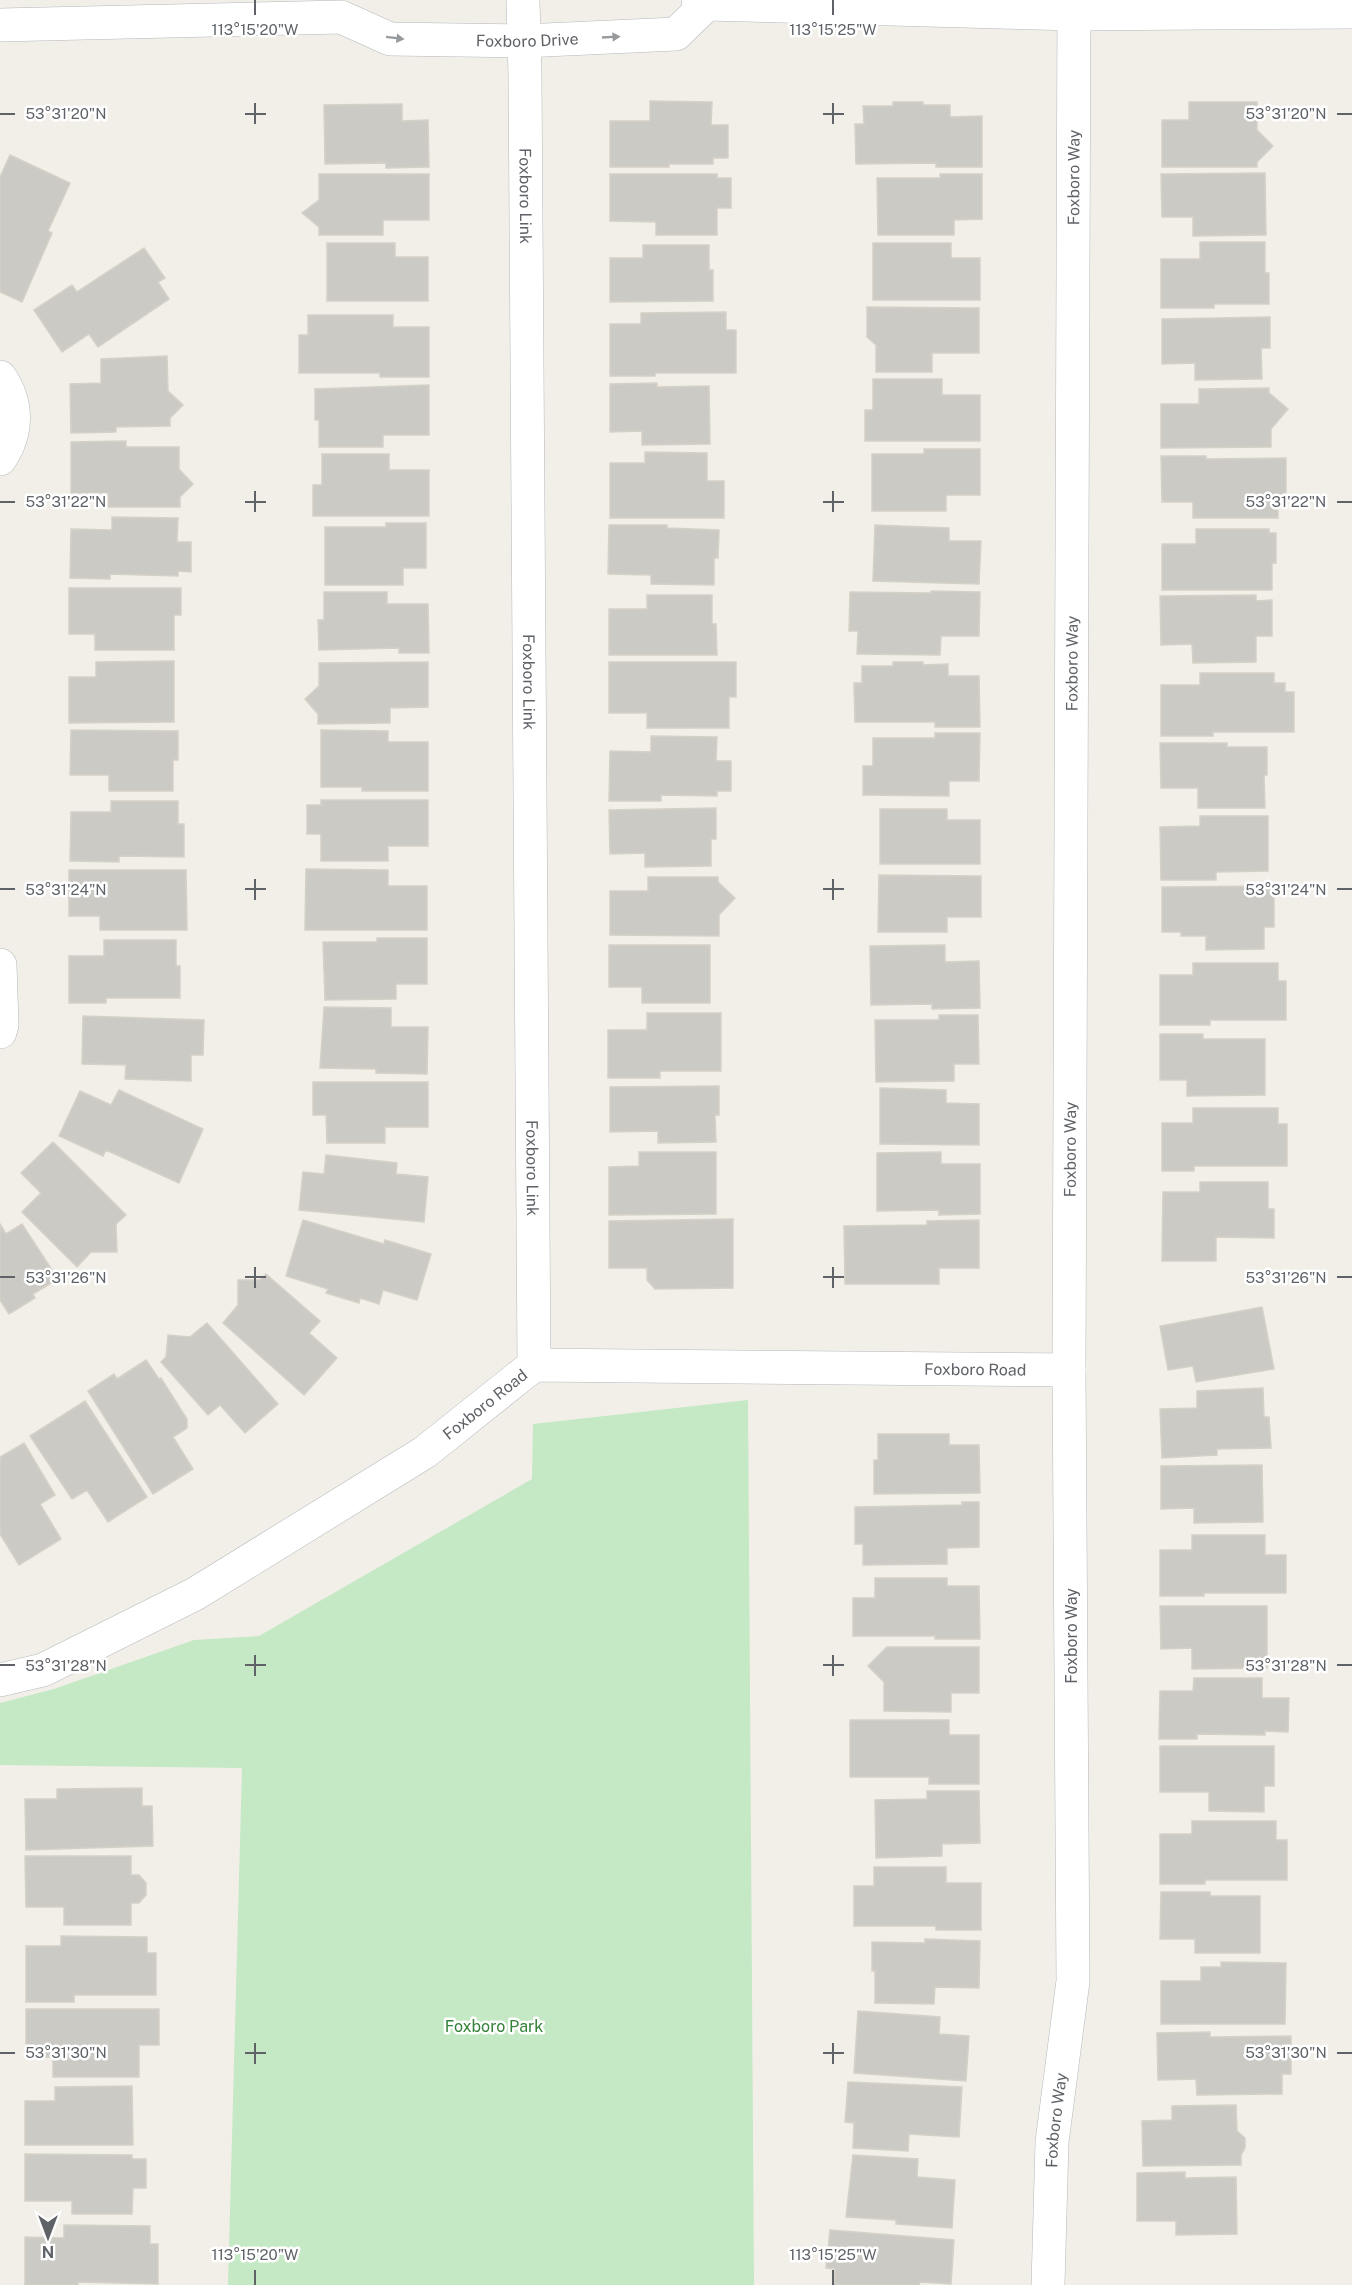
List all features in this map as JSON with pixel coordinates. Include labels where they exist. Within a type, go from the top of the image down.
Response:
[{"type":"street","name":"Foxboro Link","points":[[523,0],[534,1365]]},
{"type":"street","name":"Foxboro Drive","points":[[0,26],[353,9],[390,39],[523,41],[676,34],[703,2],[1352,12]]},
{"type":"street","name":"Foxboro Way","points":[[1048,2285],[1052,2142],[1073,1981],[1069,1370],[1074,7]]},
{"type":"street","points":[[0,377],[9,389],[15,410],[13,432],[0,459]]},
{"type":"street","points":[[0,965],[2,1025],[0,1032]]},
{"type":"street","name":"Foxboro Road","points":[[0,1680],[43,1670],[195,1594],[425,1452],[534,1365],[1069,1370]]},
{"type":"green space","name":"Foxboro Park","points":[[748,1400],[754,2285],[228,2285],[242,1768],[0,1765],[0,1703],[54,1689],[194,1640],[259,1636],[532,1479],[533,1424]]},
{"type":"building","points":[[650,101],[712,102],[711,125],[728,125],[728,158],[713,158],[713,164],[610,167],[610,121],[650,121]]},
{"type":"building","points":[[893,102],[950,105],[950,117],[982,116],[982,167],[936,167],[936,163],[856,164],[855,124],[864,124],[863,106],[893,106]]},
{"type":"building","points":[[1189,102],[1257,102],[1257,130],[1273,146],[1257,162],[1257,167],[1162,167],[1162,120],[1189,120]]},
{"type":"building","points":[[402,104],[402,121],[428,120],[429,167],[386,168],[386,163],[325,164],[324,105]]},
{"type":"building","points":[[10,155],[70,183],[48,231],[52,233],[22,302],[0,292],[0,177]]},
{"type":"building","points":[[1265,173],[1266,235],[1193,236],[1193,217],[1162,217],[1161,174]]},
{"type":"building","points":[[319,174],[429,174],[429,220],[383,220],[383,235],[319,235],[319,227],[302,213],[319,200]]},
{"type":"building","points":[[610,174],[717,174],[717,178],[731,178],[731,208],[717,208],[717,235],[656,235],[656,222],[610,221]]},
{"type":"building","points":[[940,174],[982,174],[982,219],[954,220],[954,235],[878,235],[877,178],[940,178]]},
{"type":"building","points":[[1200,242],[1265,242],[1265,273],[1269,273],[1269,304],[1214,304],[1214,308],[1161,308],[1161,259],[1200,259]]},
{"type":"building","points":[[327,243],[395,243],[395,257],[428,257],[428,301],[327,301]]},
{"type":"building","points":[[873,243],[951,243],[951,258],[980,258],[980,300],[873,300]]},
{"type":"building","points":[[643,245],[709,245],[709,270],[713,270],[713,301],[610,302],[610,258],[643,258]]},
{"type":"building","points":[[144,248],[165,278],[158,282],[169,299],[98,347],[89,334],[62,352],[34,310],[72,285],[77,292]]},
{"type":"building","points":[[867,307],[979,308],[979,353],[932,353],[932,372],[876,372],[876,345],[867,337]]},
{"type":"building","points":[[726,312],[726,330],[736,330],[736,373],[655,373],[655,376],[610,376],[610,324],[641,324],[641,313]]},
{"type":"building","points":[[308,315],[393,315],[393,327],[429,327],[429,377],[380,377],[380,373],[299,373],[299,335],[308,335]]},
{"type":"building","points":[[1270,317],[1270,348],[1261,348],[1262,379],[1195,380],[1195,363],[1162,364],[1162,319]]},
{"type":"building","points":[[167,356],[168,391],[183,405],[170,418],[170,426],[116,427],[116,432],[71,433],[70,384],[101,383],[101,359]]},
{"type":"building","points":[[873,379],[942,379],[942,395],[980,395],[980,441],[865,441],[865,410],[873,410]]},
{"type":"building","points":[[657,383],[657,387],[709,386],[710,444],[642,445],[642,431],[610,432],[610,384]]},
{"type":"building","points":[[429,385],[429,435],[383,435],[383,447],[319,447],[319,420],[315,420],[315,389]]},
{"type":"building","points":[[1269,388],[1269,393],[1288,409],[1271,429],[1271,447],[1161,448],[1161,404],[1199,404],[1199,389]]},
{"type":"building","points":[[126,441],[126,447],[179,447],[179,469],[193,484],[180,497],[180,507],[108,507],[108,493],[71,493],[71,442]]},
{"type":"building","points":[[924,449],[980,449],[980,495],[946,495],[946,511],[872,511],[872,454],[924,454]]},
{"type":"building","points":[[645,452],[707,453],[707,481],[724,481],[724,518],[610,518],[610,463],[645,463]]},
{"type":"building","points":[[322,454],[389,454],[389,470],[429,470],[429,516],[313,516],[313,485],[322,485]]},
{"type":"building","points":[[1161,456],[1206,456],[1206,459],[1286,458],[1286,498],[1278,498],[1278,518],[1193,518],[1193,502],[1162,502]]},
{"type":"building","points":[[112,517],[178,518],[177,542],[191,542],[191,572],[178,571],[178,576],[110,574],[110,579],[70,578],[71,529],[112,530]]},
{"type":"building","points":[[386,523],[426,523],[426,568],[403,568],[403,585],[325,585],[325,527],[386,527]]},
{"type":"building","points":[[609,525],[667,525],[667,528],[719,530],[718,558],[714,558],[714,585],[651,584],[651,575],[608,574]]},
{"type":"building","points":[[875,525],[949,528],[949,541],[981,541],[979,584],[873,581]]},
{"type":"building","points":[[1196,529],[1269,529],[1269,533],[1276,533],[1276,563],[1272,563],[1272,590],[1162,590],[1162,544],[1196,544]]},
{"type":"building","points":[[69,588],[181,588],[181,615],[174,615],[174,650],[95,650],[95,634],[69,634]]},
{"type":"building","points":[[931,591],[980,592],[979,636],[941,636],[940,655],[857,654],[858,631],[849,631],[850,592],[931,593]]},
{"type":"building","points":[[324,592],[387,592],[387,604],[428,604],[429,653],[399,653],[399,648],[319,650],[318,620],[324,620]]},
{"type":"building","points":[[647,595],[712,595],[712,624],[716,624],[717,655],[609,655],[609,609],[647,609]]},
{"type":"building","points":[[1256,595],[1256,601],[1272,600],[1272,636],[1256,636],[1256,662],[1193,663],[1192,644],[1161,645],[1160,596]]},
{"type":"building","points":[[174,661],[174,722],[69,723],[69,677],[96,677],[96,662]]},
{"type":"building","points":[[428,662],[428,707],[390,708],[390,723],[318,724],[318,714],[305,699],[319,686],[319,663]]},
{"type":"building","points":[[609,662],[736,662],[736,697],[729,697],[729,728],[647,728],[647,713],[609,713]]},
{"type":"building","points":[[893,662],[923,662],[923,665],[948,664],[948,676],[979,676],[980,727],[935,727],[935,722],[855,722],[854,683],[862,683],[862,666],[893,666]]},
{"type":"building","points":[[1200,673],[1274,673],[1274,683],[1285,683],[1285,692],[1294,692],[1294,732],[1213,732],[1213,736],[1161,736],[1161,685],[1200,685]]},
{"type":"building","points":[[71,730],[178,731],[178,760],[173,760],[173,791],[109,791],[109,775],[70,775]]},
{"type":"building","points":[[321,730],[388,731],[388,742],[428,742],[428,791],[362,791],[362,787],[321,787]]},
{"type":"building","points":[[935,733],[980,733],[979,781],[949,781],[949,796],[863,795],[863,766],[873,766],[873,738],[935,738]]},
{"type":"building","points":[[651,736],[717,737],[716,761],[731,761],[731,791],[717,791],[717,796],[661,795],[661,801],[609,801],[610,751],[651,752]]},
{"type":"building","points":[[1160,743],[1227,743],[1227,747],[1267,747],[1267,775],[1264,775],[1265,808],[1198,808],[1198,788],[1161,788]]},
{"type":"building","points":[[321,800],[428,800],[428,846],[388,846],[388,861],[321,861],[321,834],[307,834],[307,805],[321,805]]},
{"type":"building","points":[[111,801],[178,801],[178,824],[184,824],[184,857],[119,856],[119,862],[70,861],[71,812],[111,812]]},
{"type":"building","points":[[716,808],[716,839],[711,839],[711,866],[645,867],[645,853],[610,854],[609,810]]},
{"type":"building","points":[[880,809],[947,809],[947,820],[980,820],[980,864],[880,864]]},
{"type":"building","points":[[1200,816],[1268,816],[1268,871],[1216,872],[1216,880],[1161,880],[1160,827],[1200,826]]},
{"type":"building","points":[[306,869],[388,870],[388,886],[427,886],[427,930],[305,930]]},
{"type":"building","points":[[69,870],[186,870],[187,930],[100,930],[100,916],[69,916]]},
{"type":"building","points":[[879,875],[981,876],[981,917],[947,917],[947,932],[878,932]]},
{"type":"building","points":[[648,877],[718,877],[718,882],[735,898],[719,915],[719,936],[610,935],[610,891],[648,891]]},
{"type":"building","points":[[1274,886],[1274,927],[1264,927],[1264,949],[1206,950],[1206,936],[1181,936],[1181,932],[1162,932],[1162,887]]},
{"type":"building","points":[[377,938],[427,938],[427,984],[396,984],[396,999],[325,1000],[323,942],[377,942]]},
{"type":"building","points":[[104,940],[176,940],[176,966],[180,966],[180,998],[106,998],[106,1003],[69,1003],[69,956],[104,956]]},
{"type":"building","points":[[609,945],[710,945],[710,1003],[642,1003],[642,987],[609,987]]},
{"type":"building","points":[[945,945],[945,962],[979,961],[980,1008],[932,1009],[932,1004],[871,1005],[870,946]]},
{"type":"building","points":[[1193,963],[1278,963],[1278,981],[1286,981],[1286,1020],[1210,1020],[1210,1025],[1160,1025],[1160,975],[1193,975]]},
{"type":"building","points":[[324,1007],[391,1008],[391,1027],[428,1027],[427,1074],[376,1073],[376,1069],[320,1068]]},
{"type":"building","points":[[647,1013],[721,1013],[721,1071],[660,1071],[660,1078],[608,1078],[608,1030],[647,1030]]},
{"type":"building","points":[[939,1015],[978,1015],[979,1064],[954,1064],[954,1081],[876,1082],[875,1020],[939,1020]]},
{"type":"building","points":[[83,1016],[204,1020],[203,1055],[191,1055],[191,1081],[125,1079],[126,1065],[82,1064]]},
{"type":"building","points":[[1160,1034],[1203,1034],[1203,1039],[1265,1039],[1265,1095],[1187,1096],[1187,1080],[1160,1080]]},
{"type":"building","points":[[313,1082],[428,1082],[428,1127],[385,1127],[385,1143],[327,1143],[326,1115],[313,1115]]},
{"type":"building","points":[[719,1086],[719,1115],[715,1115],[716,1142],[658,1143],[658,1131],[610,1132],[610,1087]]},
{"type":"building","points":[[880,1088],[946,1090],[946,1103],[979,1104],[979,1145],[880,1144]]},
{"type":"building","points":[[119,1090],[203,1129],[179,1183],[106,1150],[103,1156],[59,1136],[80,1091],[111,1105]]},
{"type":"building","points":[[1193,1108],[1278,1108],[1278,1124],[1287,1124],[1287,1166],[1194,1166],[1194,1171],[1162,1171],[1162,1123],[1193,1123]]},
{"type":"building","points":[[53,1142],[126,1215],[116,1224],[117,1252],[91,1252],[77,1267],[22,1212],[41,1193],[21,1173]]},
{"type":"building","points":[[639,1152],[716,1152],[716,1214],[609,1215],[609,1167],[639,1166]]},
{"type":"building","points":[[941,1152],[941,1164],[980,1164],[980,1214],[939,1215],[939,1210],[877,1211],[877,1153]]},
{"type":"building","points":[[326,1155],[397,1163],[396,1174],[428,1177],[424,1222],[299,1210],[303,1172],[324,1174]]},
{"type":"building","points":[[1200,1182],[1268,1182],[1268,1209],[1274,1209],[1274,1238],[1216,1237],[1216,1261],[1162,1261],[1163,1192],[1200,1192]]},
{"type":"building","points":[[733,1219],[733,1288],[655,1289],[647,1280],[647,1268],[609,1268],[609,1221]]},
{"type":"building","points":[[303,1220],[384,1244],[385,1240],[431,1254],[417,1300],[383,1290],[379,1304],[360,1298],[359,1303],[326,1293],[328,1289],[286,1276]]},
{"type":"building","points":[[979,1220],[979,1268],[939,1268],[939,1284],[845,1284],[844,1226],[927,1225],[927,1221]]},
{"type":"building","points":[[0,1224],[6,1234],[22,1224],[58,1279],[33,1294],[35,1298],[9,1314],[0,1300]]},
{"type":"building","points":[[266,1274],[320,1321],[309,1333],[337,1358],[304,1395],[223,1323],[238,1305],[238,1280],[260,1280]]},
{"type":"building","points":[[1262,1307],[1274,1369],[1196,1382],[1193,1366],[1168,1370],[1160,1326]]},
{"type":"building","points":[[207,1323],[278,1404],[245,1433],[220,1405],[208,1415],[161,1362],[166,1357],[168,1335],[190,1337]]},
{"type":"building","points":[[146,1360],[159,1379],[161,1378],[187,1419],[187,1428],[173,1437],[193,1469],[153,1494],[88,1391],[114,1374],[117,1379]]},
{"type":"building","points":[[1263,1388],[1264,1417],[1269,1417],[1271,1448],[1217,1449],[1217,1455],[1162,1458],[1160,1409],[1197,1408],[1197,1391]]},
{"type":"building","points":[[85,1401],[147,1497],[108,1522],[87,1490],[72,1499],[30,1436]]},
{"type":"building","points":[[878,1434],[949,1434],[949,1445],[979,1445],[980,1493],[874,1494],[874,1460],[878,1460]]},
{"type":"building","points":[[24,1443],[55,1495],[40,1504],[61,1539],[19,1565],[0,1534],[0,1457]]},
{"type":"building","points":[[1262,1465],[1263,1522],[1194,1523],[1194,1508],[1161,1509],[1161,1466]]},
{"type":"building","points":[[962,1502],[979,1502],[979,1547],[947,1548],[947,1564],[863,1565],[863,1544],[855,1544],[855,1507],[962,1505]]},
{"type":"building","points":[[1192,1535],[1265,1535],[1265,1555],[1286,1555],[1286,1593],[1204,1593],[1204,1596],[1160,1596],[1160,1550],[1192,1550]]},
{"type":"building","points":[[875,1578],[947,1578],[947,1586],[979,1586],[980,1639],[935,1639],[935,1636],[853,1636],[853,1598],[875,1598]]},
{"type":"building","points":[[1160,1606],[1267,1606],[1267,1668],[1192,1669],[1192,1648],[1161,1649]]},
{"type":"building","points":[[887,1647],[979,1647],[979,1693],[951,1693],[951,1712],[884,1711],[884,1682],[868,1666]]},
{"type":"building","points":[[1194,1678],[1262,1678],[1262,1698],[1289,1698],[1288,1732],[1265,1731],[1265,1735],[1197,1734],[1197,1739],[1159,1739],[1160,1691],[1193,1691]]},
{"type":"building","points":[[850,1720],[949,1720],[949,1735],[979,1735],[979,1784],[929,1784],[929,1777],[850,1777]]},
{"type":"building","points":[[1160,1746],[1274,1746],[1274,1786],[1264,1786],[1264,1812],[1209,1811],[1209,1792],[1160,1792]]},
{"type":"building","points":[[142,1788],[142,1806],[152,1806],[153,1846],[26,1850],[25,1799],[57,1799],[57,1789]]},
{"type":"building","points":[[927,1791],[979,1791],[980,1843],[942,1844],[942,1856],[876,1858],[875,1800],[927,1799]]},
{"type":"building","points":[[1192,1821],[1276,1821],[1276,1840],[1287,1840],[1287,1880],[1205,1880],[1205,1884],[1160,1884],[1160,1834],[1192,1834]]},
{"type":"building","points":[[25,1856],[131,1856],[131,1875],[139,1875],[146,1883],[146,1895],[139,1903],[131,1903],[131,1925],[64,1925],[64,1907],[26,1907]]},
{"type":"building","points":[[874,1867],[946,1867],[946,1883],[981,1883],[981,1930],[936,1930],[936,1926],[854,1926],[854,1886],[874,1886]]},
{"type":"building","points":[[1161,1892],[1210,1892],[1210,1896],[1260,1896],[1260,1953],[1195,1953],[1195,1939],[1160,1939]]},
{"type":"building","points":[[61,1936],[147,1937],[147,1953],[156,1953],[156,1995],[74,1995],[74,2002],[26,2002],[26,1946],[61,1946]]},
{"type":"building","points":[[925,1939],[980,1941],[979,1988],[935,1987],[934,2004],[875,2003],[872,1942],[925,1943]]},
{"type":"building","points":[[1221,1962],[1286,1963],[1285,2024],[1161,2024],[1161,1981],[1201,1981],[1201,1967],[1221,1967]]},
{"type":"building","points":[[26,2009],[159,2009],[159,2045],[139,2045],[139,2077],[53,2077],[53,2057],[26,2058]]},
{"type":"building","points":[[858,2011],[940,2017],[939,2034],[969,2036],[966,2081],[854,2073]]},
{"type":"building","points":[[1210,2032],[1210,2037],[1291,2036],[1291,2074],[1282,2074],[1282,2094],[1197,2095],[1196,2079],[1158,2080],[1157,2033]]},
{"type":"building","points":[[848,2082],[962,2087],[959,2137],[909,2134],[908,2151],[853,2148],[854,2123],[845,2122]]},
{"type":"building","points":[[132,2086],[133,2145],[25,2145],[25,2101],[55,2101],[55,2087]]},
{"type":"building","points":[[1236,2105],[1237,2131],[1245,2138],[1241,2165],[1143,2166],[1142,2121],[1172,2120],[1172,2106]]},
{"type":"building","points":[[25,2154],[132,2155],[132,2159],[146,2159],[146,2188],[133,2188],[132,2214],[72,2214],[72,2201],[25,2201]]},
{"type":"building","points":[[853,2155],[918,2159],[917,2177],[955,2180],[952,2228],[896,2224],[896,2220],[846,2217]]},
{"type":"building","points":[[1185,2172],[1185,2178],[1236,2177],[1237,2234],[1176,2235],[1176,2221],[1137,2221],[1137,2173]]},
{"type":"building","points":[[64,2225],[150,2226],[150,2244],[158,2244],[158,2284],[78,2282],[78,2285],[25,2285],[25,2237],[64,2238]]},
{"type":"building","points":[[830,2230],[954,2240],[951,2284],[920,2282],[919,2285],[834,2285],[835,2269],[826,2268]]}]
